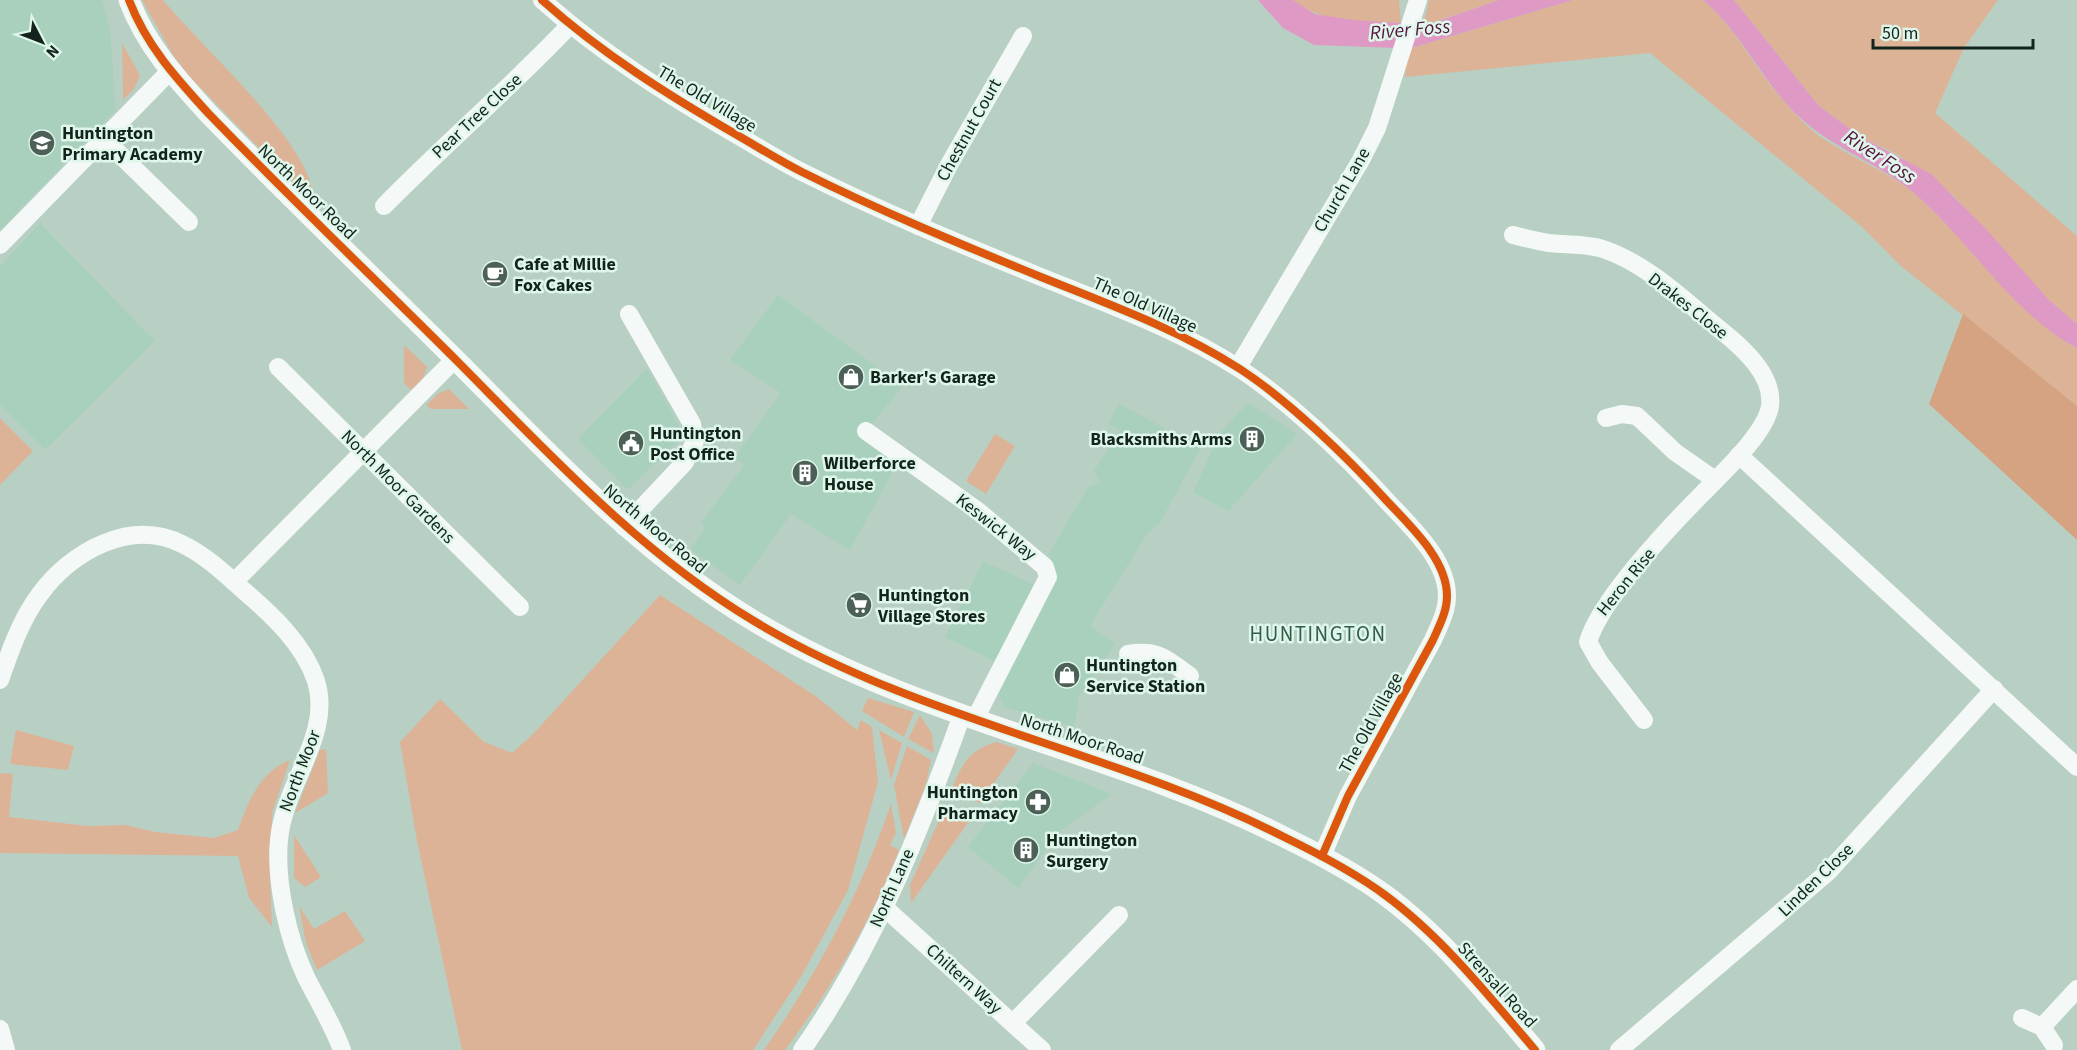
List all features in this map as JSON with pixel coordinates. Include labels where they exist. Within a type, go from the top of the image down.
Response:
[{"type":"street","name":"North Moor Road","points":[[129,0],[147,38],[170,71],[236,142],[624,526],[681,573],[756,623],[839,665],[969,717],[1186,792],[1247,818],[1322,856]]},
{"type":"street","name":"The Old Village","points":[[542,0],[570,26],[650,83],[800,171],[918,226],[1154,323],[1238,367],[1298,416],[1365,477],[1414,531],[1435,559],[1446,585],[1444,614],[1433,640],[1348,796],[1322,856]]},
{"type":"street","name":"Church Lane","points":[[1238,367],[1361,160],[1377,128],[1416,7]]},
{"type":"street","name":"Pear Tree Close","points":[[384,206],[448,140],[533,65],[570,26]]},
{"type":"street","name":"Chestnut Court","points":[[918,226],[950,163],[1023,36]]},
{"type":"street","points":[[0,245],[170,71]]},
{"type":"street","points":[[103,138],[189,222]]},
{"type":"street","name":"Drakes Close","points":[[1513,235],[1547,243],[1602,249],[1624,258],[1652,276],[1739,345],[1759,369],[1769,390],[1770,406],[1764,423],[1739,455]]},
{"type":"street","points":[[624,526],[685,462],[695,441],[692,424],[629,314]]},
{"type":"street","points":[[234,582],[454,359]]},
{"type":"street","name":"North Moor Gardens","points":[[278,367],[520,607]]},
{"type":"street","points":[[1606,418],[1622,414],[1637,416],[1675,452],[1715,480]]},
{"type":"street","name":"Keswick Way","points":[[866,431],[978,511],[1045,567],[1048,577],[969,717]]},
{"type":"street","points":[[1739,455],[1994,688],[2072,763]]},
{"type":"street","name":"Heron Rise","points":[[1644,720],[1600,663],[1587,642],[1593,623],[1613,596],[1739,455]]},
{"type":"street","name":"North Moor","points":[[0,680],[13,646],[40,594],[86,552],[111,539],[138,534],[180,543],[207,558],[263,608],[306,658],[316,681],[321,703],[320,721],[290,791],[282,816],[279,843],[283,899],[293,942],[305,974],[342,1050]]},
{"type":"street","points":[[1128,654],[1147,651],[1163,657],[1190,676]]},
{"type":"street","name":"Linden Close","points":[[1619,1050],[1828,872],[1994,688]]},
{"type":"street","name":"North Lane","points":[[802,1050],[851,973],[885,908],[969,717]]},
{"type":"street","name":"Strensall Road","points":[[1322,856],[1384,894],[1412,917],[1454,958],[1535,1050]]},
{"type":"street","name":"Chiltern Way","points":[[885,908],[1042,1050]]},
{"type":"street","points":[[1013,1023],[1119,915]]},
{"type":"street","points":[[2042,1027],[2077,989]]},
{"type":"street","points":[[2022,1018],[2042,1027],[2054,1045]]},
{"type":"street","points":[[0,1029],[6,1050]]},
{"type":"shaded area","name":"Huntington Primary Academy","points":[[0,0],[102,0],[110,30],[116,110],[0,230]]},
{"type":"shaded area","points":[[142,0],[163,0],[248,92],[271,119],[305,169],[312,190],[308,194],[302,192],[189,76],[173,55]]},
{"type":"shaded area","points":[[1293,0],[1399,0],[1401,23],[1344,20],[1304,8]]},
{"type":"shaded area","points":[[1429,0],[1499,0],[1423,26]]},
{"type":"shaded area","points":[[1573,0],[1703,0],[1726,23],[1772,87],[1808,127],[1830,143],[1904,185],[1915,194],[1935,212],[2013,297],[2054,334],[2077,348],[2077,406],[1902,267],[1862,227],[1650,53],[1405,77],[1408,49]]},
{"type":"shaded area","points":[[1734,0],[1998,0],[1964,48],[1935,113],[2077,236],[2077,324],[2048,299],[1953,195],[1898,155],[1861,137],[1819,106]]},
{"type":"shaded area","points":[[122,43],[140,75],[134,89],[123,100]]},
{"type":"shaded area","points":[[40,223],[155,341],[45,450],[0,405],[0,266]]},
{"type":"shaded area","points":[[778,295],[903,386],[860,438],[897,464],[850,550],[791,514],[740,585],[690,549],[706,527],[701,523],[744,465],[734,458],[781,393],[730,360]]},
{"type":"shaded area","points":[[1963,314],[2077,406],[2077,540],[1929,404]]},
{"type":"shaded area","points":[[404,345],[427,367],[423,378],[411,390],[404,383]]},
{"type":"shaded area","points":[[647,368],[684,435],[628,490],[578,439]]},
{"type":"shaded area","points":[[449,389],[469,409],[431,409],[426,405],[439,393]]},
{"type":"shaded area","points":[[1248,403],[1297,434],[1228,511],[1193,492],[1220,433]]},
{"type":"shaded area","points":[[1119,404],[1201,447],[1161,521],[1147,534],[1090,626],[1115,644],[1079,696],[1074,727],[1005,707],[997,690],[1055,578],[1049,555],[1055,543],[1088,487],[1101,483],[1094,471],[1120,430],[1108,424]]},
{"type":"shaded area","points":[[0,418],[33,451],[0,485]]},
{"type":"shaded area","points":[[995,434],[1015,446],[986,494],[966,481]]},
{"type":"shaded area","points":[[983,561],[1035,585],[996,662],[945,637]]},
{"type":"shaded area","points":[[660,595],[817,697],[857,730],[861,720],[872,727],[878,782],[848,890],[802,975],[753,1050],[462,1050],[417,841],[400,742],[440,699],[484,742],[512,753],[533,734]]},
{"type":"shaded area","points":[[868,698],[914,712],[904,737],[862,711]]},
{"type":"shaded area","points":[[920,715],[932,734],[934,753],[908,739]]},
{"type":"shaded area","points":[[16,730],[74,746],[68,770],[10,764]]},
{"type":"shaded area","points":[[879,730],[902,743],[891,780]]},
{"type":"shaded area","points":[[997,742],[1018,749],[980,803],[959,794],[953,786],[964,764],[974,752]]},
{"type":"shaded area","points":[[907,746],[931,760],[926,784],[904,839],[894,785]]},
{"type":"shaded area","points":[[326,749],[328,793],[295,813],[320,750]]},
{"type":"shaded area","points":[[290,760],[273,810],[269,852],[272,927],[249,898],[238,856],[0,853],[0,773],[13,774],[9,817],[88,826],[126,825],[155,832],[214,838],[238,830],[256,789],[271,772]]},
{"type":"shaded area","points":[[1033,763],[1112,794],[1058,833],[1018,888],[968,847]]},
{"type":"shaded area","points":[[891,804],[896,833],[890,845],[899,850],[875,904],[849,954],[785,1050],[764,1050],[802,992],[836,932],[866,869]]},
{"type":"shaded area","points":[[953,813],[970,820],[911,903],[910,885],[941,816]]},
{"type":"shaded area","points":[[294,835],[321,877],[305,887],[294,878]]},
{"type":"shaded area","points":[[299,906],[314,929],[345,911],[365,941],[317,970],[306,943]]},
{"type":"water","points":[[1258,0],[1293,0],[1315,14],[1353,20],[1401,23],[1396,48],[1314,45],[1283,28]]},
{"type":"water","points":[[1499,0],[1573,0],[1408,49],[1415,24],[1424,26]]},
{"type":"water","name":"River Foss","points":[[1703,0],[1734,0],[1819,106],[1861,137],[1931,174],[1987,230],[2048,299],[2077,324],[2077,348],[2053,333],[2012,297],[1955,233],[1915,194],[1886,173],[1823,136],[1795,113],[1771,85],[1728,26]]},
{"type":"cycle path","points":[[129,0],[153,46],[173,74],[208,113],[564,469],[636,535],[673,565],[754,621],[817,655],[883,685],[1153,781],[1219,807],[1336,864],[1385,895],[1426,929],[1464,968],[1535,1050]]},
{"type":"cycle path","points":[[542,0],[588,38],[661,89],[794,168],[920,227],[1142,318],[1240,369],[1317,430],[1406,521],[1426,544],[1441,569],[1447,596],[1446,608],[1433,640],[1348,796],[1322,856]]},
{"type":"place","name":"Huntington Primary Academy","points":[[42,143]]},
{"type":"place","name":"Cafe at Millie Fox Cakes","points":[[495,274]]},
{"type":"place","name":"Barker's Garage","points":[[851,377]]},
{"type":"place","name":"Blacksmiths Arms","points":[[1252,439]]},
{"type":"place","name":"Huntington Post Office","points":[[631,443]]},
{"type":"place","name":"Wilberforce House","points":[[805,473]]},
{"type":"place","name":"Huntington Village Stores","points":[[859,605]]},
{"type":"place","name":"Huntington Service Station","points":[[1067,675]]},
{"type":"place","name":"Huntington Pharmacy","points":[[1038,802]]},
{"type":"place","name":"Huntington Surgery","points":[[1026,850]]},
{"type":"district","name":"HUNTINGTON","points":[[1318,634]]}]
